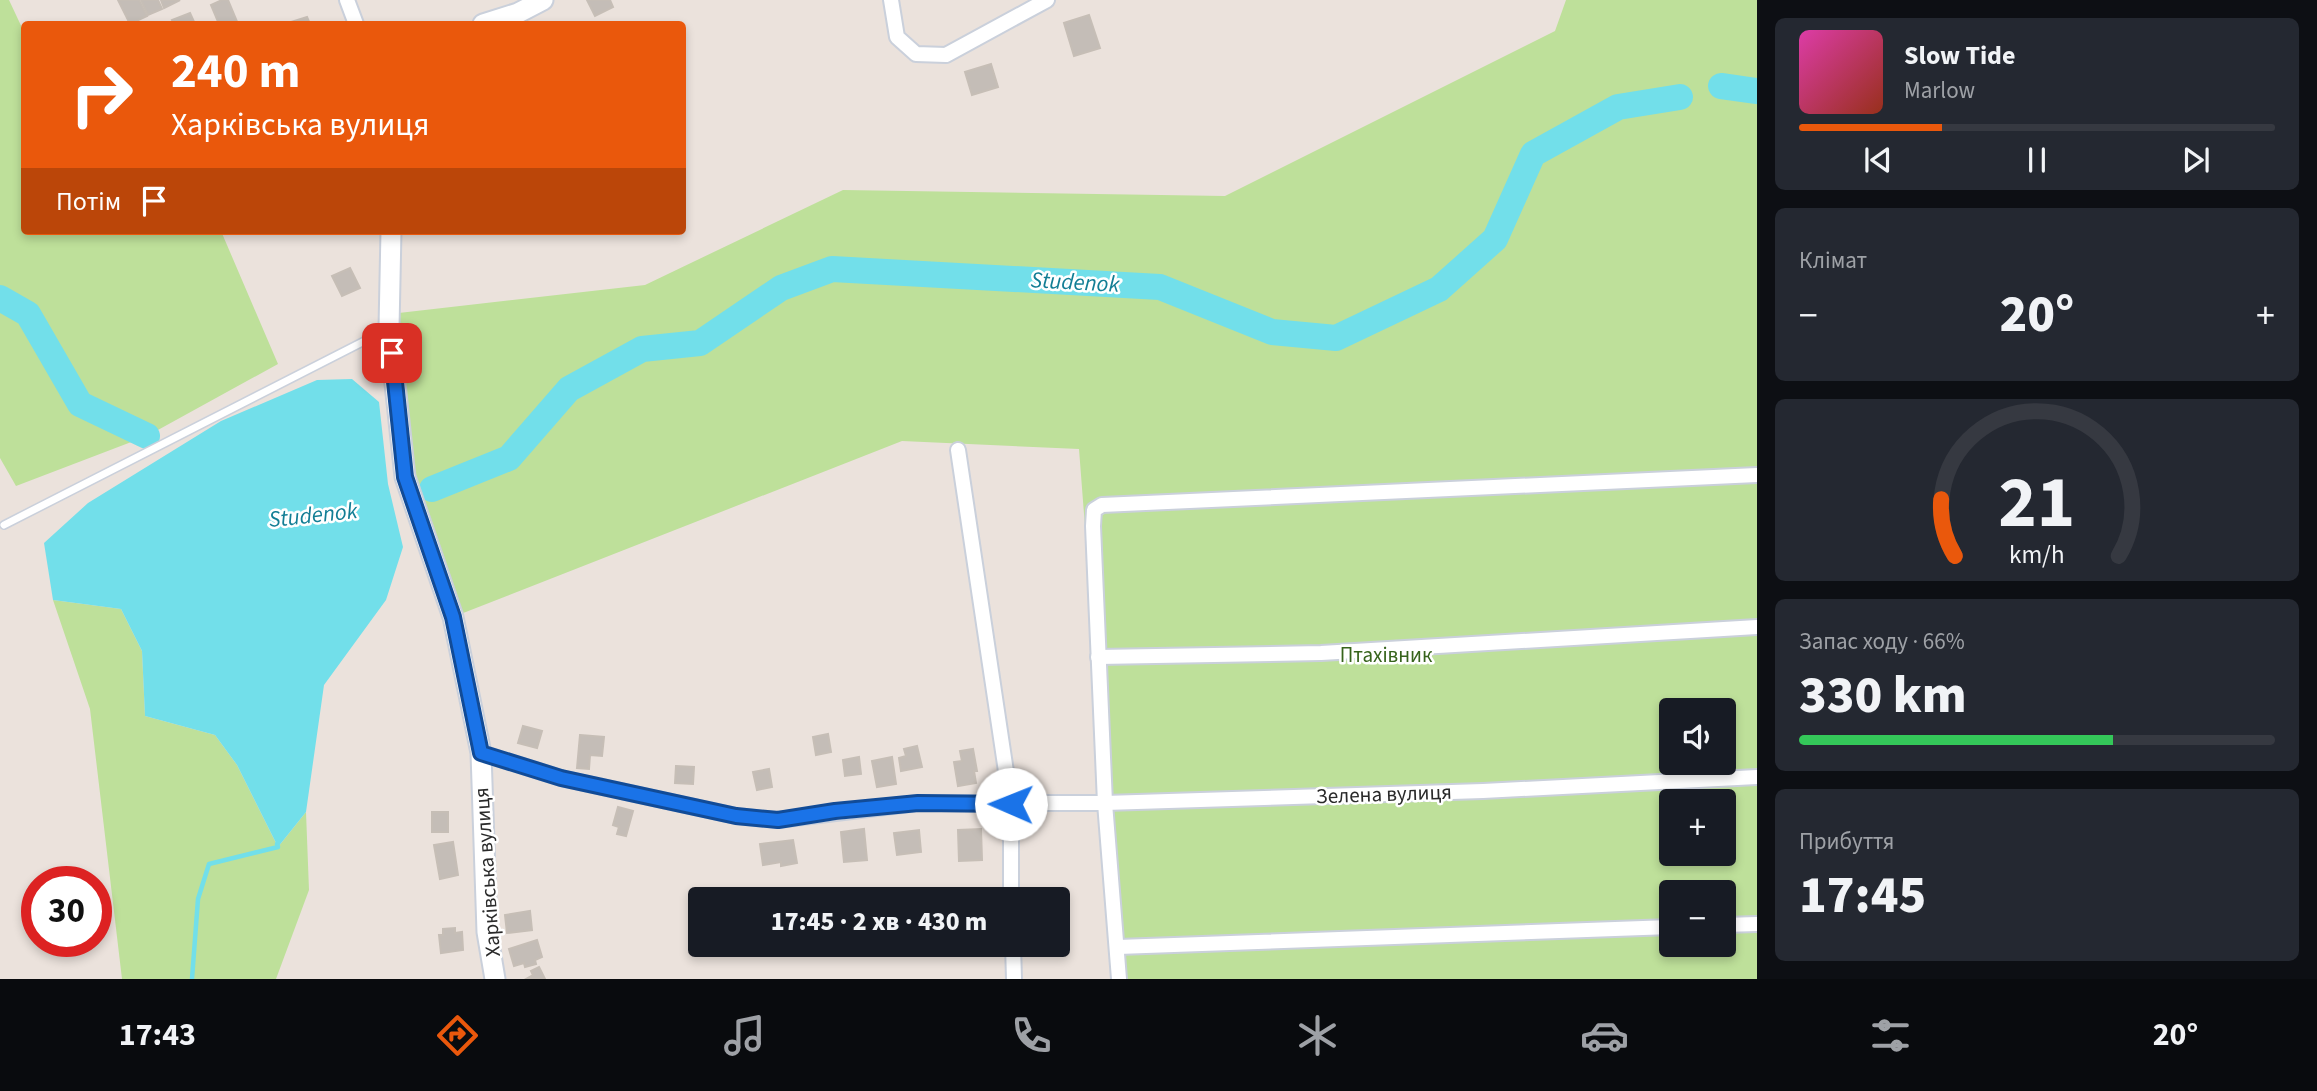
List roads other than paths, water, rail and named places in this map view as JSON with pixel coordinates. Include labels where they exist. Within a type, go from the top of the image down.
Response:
[{"type":"street","points":[[346,0],[355,21]]},
{"type":"street","points":[[493,21],[518,13],[543,0]]},
{"type":"street","points":[[891,0],[897,37],[916,54],[946,55],[1047,0]]},
{"type":"street","name":"Харківська вулиця","points":[[391,235],[389,328],[405,477],[453,617],[481,753],[487,932],[495,979]]},
{"type":"street","points":[[958,450],[1011,804],[1011,887]]},
{"type":"street","points":[[1119,979],[1105,803],[1094,510],[1102,505],[1757,475]]},
{"type":"street","points":[[1098,657],[1321,653],[1757,627]]},
{"type":"street","name":"Зелена вулиця","points":[[481,753],[561,778],[736,816],[778,820],[918,803],[1105,803],[1483,791],[1757,777]]},
{"type":"street","points":[[1736,925],[1757,924]]},
{"type":"street","points":[[1118,947],[1659,927]]},
{"type":"street","points":[[1013,957],[1014,979]]},
{"type":"lane","points":[[4,525],[389,328]]},
{"type":"water","points":[[352,379],[379,402],[388,484],[403,547],[386,600],[324,685],[306,812],[278,847],[237,765],[215,735],[145,716],[142,651],[121,609],[53,600],[44,543],[88,503],[221,421],[317,380]]},
{"type":"waterway","name":"Studenok","points":[[1721,86],[1757,91]]},
{"type":"waterway","name":"Studenok","points":[[432,489],[509,458],[569,389],[642,349],[700,343],[781,288],[832,269],[1160,287],[1272,332],[1336,338],[1439,289],[1495,239],[1533,154],[1618,107],[1680,97]]},
{"type":"waterway","name":"Studenok","points":[[0,298],[28,314],[80,404],[147,436]]},
{"type":"waterway","points":[[192,979],[198,899],[209,864],[278,847],[277,844]]},
{"type":"park label","name":"Птахівник","points":[[1386,655]]}]
